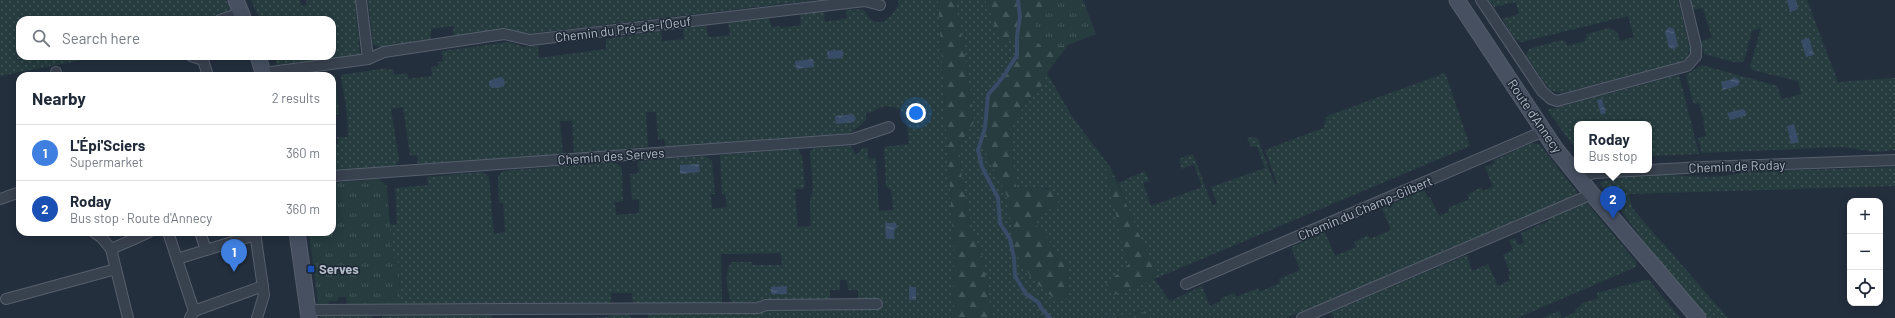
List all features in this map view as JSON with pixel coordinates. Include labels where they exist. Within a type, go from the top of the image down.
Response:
[{"type":"main road","name":"Route d'Annecy","points":[[1457,0],[1544,132],[1574,170]]},
{"type":"main road","points":[[259,60],[263,72]]},
{"type":"main road","name":"Route d'Annecy","points":[[1576,173],[1592,194],[1698,318]]},
{"type":"main road","points":[[298,236],[309,314]]},
{"type":"street","points":[[361,0],[368,59]]},
{"type":"street","points":[[1481,0],[1542,91],[1551,99],[1558,101],[1687,66],[1696,56],[1696,46],[1685,0]]},
{"type":"street","name":"Chemin du Pré-de-l'Oeuf","points":[[278,72],[368,59],[384,52],[504,34],[530,40],[865,1],[880,4]]},
{"type":"street","points":[[229,16],[241,11]]},
{"type":"street","points":[[203,60],[207,72]]},
{"type":"street","name":"Chemin des Serves","points":[[336,176],[853,139],[889,127]]},
{"type":"street","name":"Chemin du Champ-Gilbert","points":[[1186,284],[1544,132]]},
{"type":"street","name":"Chemin de Roday","points":[[1652,169],[1704,166],[1895,160]]},
{"type":"street","name":"Chemin de Roday","points":[[1580,178],[1594,173]]},
{"type":"street","points":[[0,199],[16,193]]},
{"type":"street","points":[[1302,318],[1592,194]]},
{"type":"street","points":[[98,236],[111,249],[128,318]]},
{"type":"street","points":[[111,249],[132,236]]},
{"type":"street","points":[[169,236],[192,315],[263,286]]},
{"type":"street","points":[[201,236],[206,250]]},
{"type":"street","points":[[177,259],[246,236]]},
{"type":"street","points":[[255,236],[264,294],[257,318]]},
{"type":"street","points":[[6,299],[116,269]]},
{"type":"street","points":[[309,314],[758,308],[766,305],[876,304]]},
{"type":"green space","points":[[0,0],[226,0],[231,11],[216,16],[16,16],[16,60],[82,60],[0,76]]},
{"type":"green space","points":[[251,0],[300,0],[301,6],[307,5],[306,0],[355,0],[360,55],[336,58],[336,16],[258,16]]},
{"type":"green space","points":[[368,0],[815,0],[525,34],[511,30],[454,36],[453,26],[431,29],[431,37],[429,40],[379,47],[373,44]]},
{"type":"green space","points":[[898,0],[938,0],[954,252],[953,318],[648,318],[648,313],[761,313],[766,308],[826,308],[828,310],[880,308],[880,298],[870,298],[866,302],[858,300],[858,290],[848,290],[847,280],[840,280],[840,290],[830,290],[830,300],[732,303],[727,288],[727,277],[729,266],[732,262],[752,262],[752,265],[782,265],[781,253],[721,254],[722,304],[633,304],[632,293],[611,293],[611,304],[401,304],[398,261],[392,256],[389,225],[397,224],[395,188],[428,185],[427,177],[483,172],[489,177],[494,234],[505,232],[503,203],[499,203],[498,176],[503,171],[615,162],[622,168],[623,201],[615,202],[616,215],[639,213],[639,199],[632,200],[630,174],[639,173],[638,161],[706,156],[712,161],[715,194],[711,194],[712,209],[727,207],[725,194],[722,194],[720,155],[798,149],[802,156],[805,186],[803,189],[795,189],[798,227],[811,226],[810,199],[813,191],[810,151],[816,148],[851,146],[856,155],[863,148],[868,148],[868,159],[876,158],[879,211],[893,210],[891,190],[886,186],[884,147],[909,144],[906,119],[901,110],[892,107],[882,107],[873,112],[866,113],[866,120],[851,133],[666,147],[664,139],[658,140],[656,112],[646,112],[648,147],[574,154],[572,121],[560,121],[563,154],[418,164],[417,155],[410,156],[403,107],[391,109],[399,160],[396,166],[336,170],[336,144],[338,144],[337,137],[348,137],[347,114],[341,75],[387,68],[387,70],[393,69],[394,75],[407,73],[408,79],[432,76],[431,67],[438,66],[438,62],[443,61],[442,51],[509,42],[524,47],[538,46],[539,58],[606,49],[606,39],[661,31],[662,41],[684,39],[683,28],[706,26],[708,36],[711,37],[730,35],[728,23],[769,18],[771,27],[780,26],[780,28],[801,25],[800,14],[824,11],[825,22],[847,18],[846,10],[863,9],[872,20],[882,22],[891,16],[899,4]]},
{"type":"green space","points":[[938,0],[955,0],[967,67],[974,122],[959,146],[962,180],[971,225],[983,260],[992,318],[953,318],[954,252]]},
{"type":"green space","points":[[955,0],[986,0],[986,3],[1022,37],[1021,56],[990,95],[987,124],[982,145],[1007,196],[1016,254],[1067,298],[1068,275],[1066,263],[1033,221],[1043,212],[1055,207],[1047,188],[1016,188],[1010,126],[1025,104],[1044,83],[1047,73],[1073,118],[1111,168],[1106,170],[1122,241],[1129,264],[1107,284],[1114,295],[1154,279],[1170,301],[1202,286],[1210,306],[1221,301],[1220,298],[1235,293],[1236,297],[1258,288],[1259,292],[1280,283],[1279,279],[1300,270],[1291,247],[1325,232],[1335,256],[1356,247],[1354,242],[1368,235],[1370,239],[1391,230],[1382,208],[1424,190],[1428,198],[1430,197],[1439,216],[1449,212],[1448,208],[1469,199],[1467,195],[1481,187],[1483,191],[1493,187],[1485,167],[1495,163],[1494,160],[1532,143],[1539,144],[1577,192],[1575,197],[1286,318],[1150,318],[1145,311],[1141,310],[1129,315],[1105,318],[992,318],[983,260],[971,225],[962,180],[959,146],[974,122],[967,67]]},
{"type":"green space","points":[[986,0],[1045,0],[1033,31],[1043,48],[1068,45],[1047,73],[1044,83],[1025,104],[1010,126],[1016,187],[1035,187],[1046,189],[1056,195],[1059,200],[1055,207],[1043,212],[1033,221],[1066,263],[1068,275],[1067,298],[1057,301],[1032,279],[1016,254],[1007,196],[982,145],[987,124],[990,95],[1021,56],[1022,37],[1001,43]]},
{"type":"green space","points":[[1045,0],[1083,0],[1096,34],[1068,45],[1043,48],[1037,42],[1033,31]]},
{"type":"green space","points":[[1489,0],[1678,0],[1690,49],[1687,57],[1678,63],[1561,93],[1550,90],[1526,56],[1529,49],[1561,40],[1566,42],[1567,46],[1585,41],[1587,34],[1609,28],[1617,32],[1620,41],[1634,37],[1628,16],[1521,42],[1515,39],[1502,19],[1519,14],[1516,2],[1494,7]]},
{"type":"green space","points":[[1690,0],[1807,0],[1838,82],[1895,78],[1895,150],[1876,152],[1843,147],[1702,153],[1698,138],[1706,136],[1704,121],[1699,103],[1695,104],[1693,102],[1686,75],[1702,65],[1777,86],[1782,99],[1801,94],[1798,81],[1752,70],[1750,66],[1761,28],[1752,31],[1744,61],[1738,63],[1704,54],[1701,41],[1712,38],[1703,8],[1692,10]]},
{"type":"green space","points":[[275,60],[322,60],[277,66]]},
{"type":"green space","points":[[1445,73],[1470,146],[1159,277],[1138,232],[1118,183],[1145,171],[1149,181],[1143,183],[1151,206],[1202,187],[1194,164],[1182,169],[1179,159],[1193,154],[1212,205],[1217,204],[1211,187],[1265,168],[1257,146],[1251,147],[1247,138],[1254,137],[1258,139],[1275,185],[1277,184],[1265,150],[1323,128],[1327,116]]},
{"type":"green space","points":[[1679,75],[1699,154],[1652,156],[1652,121],[1574,121],[1574,147],[1547,110]]},
{"type":"green space","points":[[336,84],[339,113],[336,115]]},
{"type":"green space","points":[[1895,167],[1895,186],[1628,194],[1633,209],[1728,318],[1708,318],[1644,243],[1600,183],[1603,181],[1646,175],[1708,177],[1732,175],[1744,172]]},
{"type":"green space","points":[[1111,168],[1159,277],[1114,295],[1106,284],[1129,264],[1122,241],[1106,170]]},
{"type":"green space","points":[[379,179],[387,186],[392,256],[398,261],[401,304],[347,304],[346,297],[338,297],[338,301],[329,301],[328,304],[318,304],[310,236],[336,236],[336,183]]},
{"type":"green space","points":[[1584,202],[1588,204],[1636,262],[1636,267],[1517,318],[1334,318],[1331,312],[1467,255],[1472,271],[1488,264],[1498,286],[1510,280],[1508,274],[1510,273],[1503,255],[1513,250],[1509,240],[1515,238],[1518,245],[1524,243],[1521,233],[1548,221],[1547,218]]},
{"type":"green space","points":[[1649,280],[1680,318],[1562,318],[1576,312],[1575,309],[1581,306],[1580,304],[1599,298],[1597,293]]},
{"type":"green space","points":[[1141,310],[1145,311],[1150,318],[1105,318],[1129,315]]},
{"type":"green space","points":[[1559,311],[1562,318],[1542,318]]},
{"type":"green space","points":[[320,314],[371,315],[373,318],[320,318]]},
{"type":"green space","points":[[402,314],[492,314],[492,318],[382,318],[383,316]]},
{"type":"green space","points":[[629,314],[631,318],[586,318],[608,317],[609,315]]},
{"type":"water","points":[[1787,0],[1796,0],[1798,9],[1790,12]]},
{"type":"water","points":[[1669,27],[1674,29],[1678,45],[1675,49],[1669,48],[1665,31]]},
{"type":"water","points":[[1809,38],[1814,55],[1806,57],[1801,40]]},
{"type":"water","points":[[841,50],[844,53],[842,58],[828,59],[827,51]]},
{"type":"water","points":[[813,59],[814,67],[796,69],[795,61]]},
{"type":"water","points":[[501,77],[504,79],[505,84],[503,87],[492,88],[489,86],[489,82],[491,80]]},
{"type":"water","points":[[1736,78],[1740,81],[1738,86],[1723,90],[1721,82]]},
{"type":"water","points":[[1602,99],[1606,113],[1601,115],[1597,100]]},
{"type":"water","points":[[1743,109],[1746,112],[1745,116],[1730,120],[1727,113]]},
{"type":"water","points":[[853,114],[856,118],[854,122],[836,124],[835,116]]},
{"type":"water","points":[[1794,124],[1799,142],[1791,144],[1787,126]]},
{"type":"water","points":[[699,164],[700,172],[680,174],[680,165]]},
{"type":"water","points":[[885,223],[896,223],[897,228],[894,229],[894,239],[886,239]]},
{"type":"water","points":[[787,286],[787,294],[771,294],[771,287]]},
{"type":"water","points":[[909,287],[916,287],[916,300],[909,300]]},
{"type":"waterway","points":[[1018,0],[1020,17],[1017,36],[1017,55],[1003,77],[988,95],[985,128],[978,150],[982,167],[998,198],[1000,223],[1010,239],[1014,258],[1015,276],[1026,294],[1038,302],[1050,318]]},
{"type":"place","name":"Roday","points":[[1613,219]]},
{"type":"place","name":"Serves","points":[[311,269]]},
{"type":"place","name":"L'Épi'Sciers","points":[[234,272]]}]
